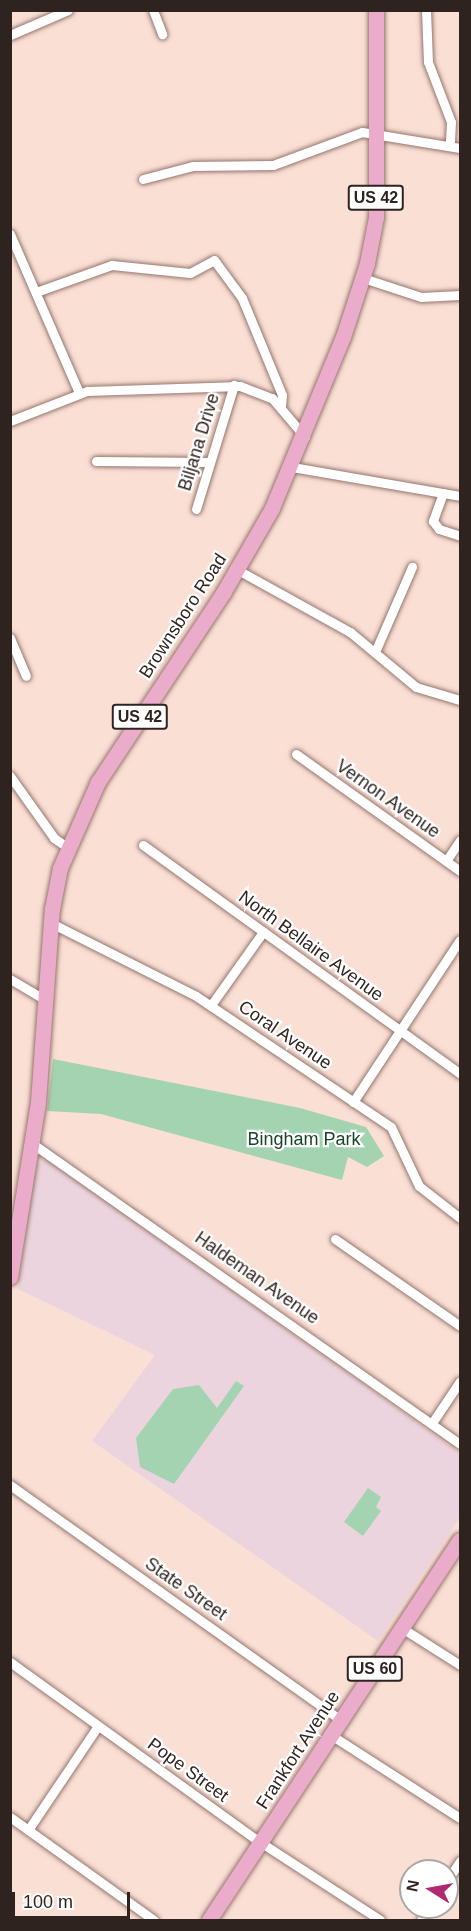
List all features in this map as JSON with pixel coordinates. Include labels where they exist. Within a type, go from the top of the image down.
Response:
[{"type":"main road","name":"Brownsboro Road","points":[[10,1277],[33,1144],[47,1000],[51,923],[67,847],[98,783],[238,570],[292,467],[305,437],[363,278],[376,216],[376,10]]},
{"type":"main road","name":"Frankfort Avenue","points":[[209,1920],[460,1540]]},
{"type":"street","points":[[10,35],[68,10]]},
{"type":"street","points":[[153,10],[162,34]]},
{"type":"street","points":[[426,10],[428,63],[451,122],[450,144]]},
{"type":"street","points":[[143,179],[193,166],[273,165],[375,131],[450,144],[460,148]]},
{"type":"street","points":[[10,234],[79,393]]},
{"type":"street","points":[[36,292],[112,265],[190,273],[214,260],[246,306],[282,394],[281,407]]},
{"type":"street","points":[[363,278],[421,297],[460,295]]},
{"type":"street","points":[[10,421],[79,393],[234,386],[259,390],[281,407],[305,437]]},
{"type":"street","name":"Biljana Drive","points":[[196,508],[234,386]]},
{"type":"street","points":[[96,461],[210,462]]},
{"type":"street","points":[[292,467],[460,496]]},
{"type":"street","points":[[443,493],[433,521],[460,536]]},
{"type":"street","points":[[375,652],[412,567]]},
{"type":"street","points":[[238,570],[341,626],[416,687],[460,700]]},
{"type":"street","points":[[10,638],[26,676]]},
{"type":"street","name":"Vernon Avenue","points":[[296,754],[460,872]]},
{"type":"street","points":[[10,776],[54,838],[67,847]]},
{"type":"street","points":[[446,861],[460,840]]},
{"type":"street","name":"North Bellaire Avenue","points":[[143,845],[460,1074]]},
{"type":"street","name":"Coral Avenue","points":[[51,923],[211,1005],[395,1132],[415,1186],[460,1218]]},
{"type":"street","points":[[211,1005],[263,932]]},
{"type":"street","points":[[353,1102],[402,1032],[460,940]]},
{"type":"street","points":[[10,979],[47,1000]]},
{"type":"street","name":"Haldeman Avenue","points":[[33,1144],[460,1443]]},
{"type":"street","points":[[335,1239],[460,1326]]},
{"type":"street","points":[[432,1423],[460,1382]]},
{"type":"street","name":"State Street","points":[[10,1485],[341,1720]]},
{"type":"street","points":[[402,1628],[460,1665]]},
{"type":"street","name":"Pope Street","points":[[10,1662],[260,1842],[380,1920]]},
{"type":"street","points":[[28,1830],[98,1726]]},
{"type":"street","points":[[331,1735],[460,1818]]},
{"type":"street","points":[[10,1817],[154,1920]]},
{"type":"shaded area","points":[[46,1159],[460,1453],[460,1517],[378,1641],[92,1441],[155,1355],[18,1289],[36,1166]]},
{"type":"green space","name":"Bingham Park","points":[[53,1059],[300,1108],[366,1127],[384,1156],[367,1167],[348,1157],[342,1180],[101,1114],[47,1111]]},
{"type":"green space","points":[[236,1381],[244,1386],[174,1484],[140,1467],[136,1438],[173,1389],[199,1385],[217,1408]]},
{"type":"green space","points":[[368,1488],[381,1497],[376,1507],[381,1511],[363,1536],[344,1522]]}]
